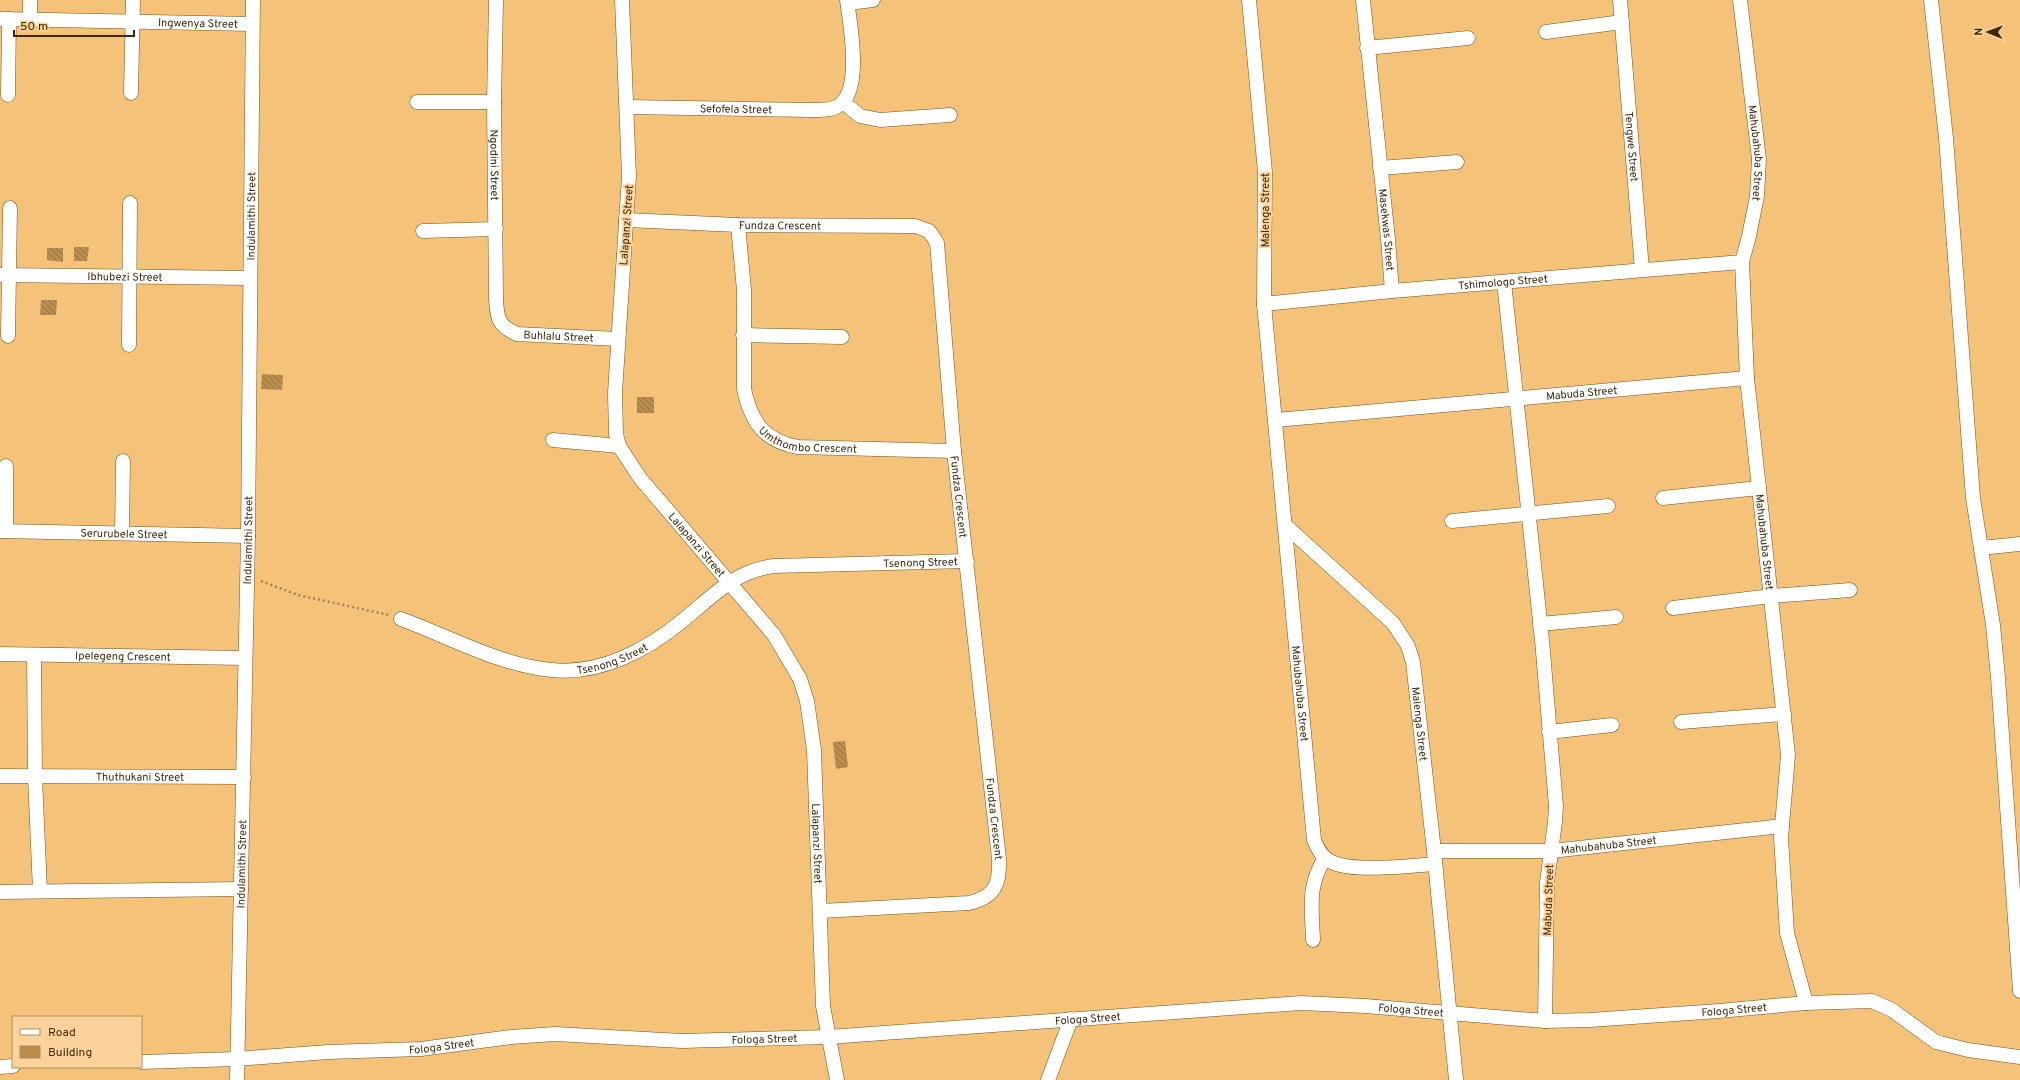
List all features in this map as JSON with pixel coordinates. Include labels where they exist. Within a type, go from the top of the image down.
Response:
[{"type":"street","points":[[30,0],[30,19]]},
{"type":"street","points":[[131,93],[133,0]]},
{"type":"street","name":"Indulamithi Street","points":[[237,1080],[236,1059],[244,777],[248,536],[253,0]]},
{"type":"street","name":"Ngodini Street","points":[[496,0],[494,102],[496,310],[502,326]]},
{"type":"street","name":"Lalapanzi Street","points":[[622,0],[629,176],[614,415],[619,446],[640,478],[774,635],[800,679],[807,701],[814,750],[821,911],[823,1006],[837,1080]]},
{"type":"street","points":[[873,0],[847,1],[853,66],[852,84],[843,102],[860,116],[880,120],[950,115]]},
{"type":"street","name":"Malenga Street","points":[[1248,0],[1254,40],[1265,172],[1264,304],[1286,526],[1388,618],[1402,634],[1413,662],[1435,857],[1456,1080]]},
{"type":"street","name":"Masekwas Street","points":[[1363,0],[1392,292]]},
{"type":"street","name":"Tengwe Street","points":[[1620,0],[1642,270]]},
{"type":"street","name":"Mahubahuba Street","points":[[1740,0],[1759,159],[1757,196],[1742,262],[1747,378],[1788,755],[1782,826],[1782,863],[1787,933],[1806,1003]]},
{"type":"street","points":[[1931,0],[1946,138],[1967,438],[1973,498],[1993,625],[1998,678],[2020,991]]},
{"type":"street","points":[[4,19],[8,95]]},
{"type":"street","name":"Ingwenya Street","points":[[4,19],[252,24]]},
{"type":"street","points":[[1546,32],[1622,22]]},
{"type":"street","points":[[1367,48],[1468,38]]},
{"type":"street","points":[[417,102],[494,102]]},
{"type":"street","name":"Sefofela Street","points":[[627,107],[830,110],[843,102]]},
{"type":"street","points":[[1380,168],[1458,162]]},
{"type":"street","points":[[129,345],[130,203]]},
{"type":"street","points":[[8,336],[4,275],[10,208]]},
{"type":"street","name":"Fundza Crescent","points":[[626,220],[738,225],[915,226],[929,231],[934,236],[939,249],[954,451],[1000,877],[996,887],[979,901],[969,903],[821,911]]},
{"type":"street","name":"Umthombo Crescent","points":[[738,225],[744,284],[743,376],[747,405],[753,418],[762,430],[773,439],[785,445],[808,448],[954,451]]},
{"type":"street","points":[[423,231],[496,228]]},
{"type":"street","name":"Tshimologo Street","points":[[1264,304],[1742,262]]},
{"type":"street","name":"Ibhubezi Street","points":[[4,275],[250,278]]},
{"type":"street","name":"Mabuda Street","points":[[1504,282],[1540,624],[1556,806],[1547,882],[1545,1021]]},
{"type":"street","name":"Buhlalu Street","points":[[502,326],[516,334],[618,338]]},
{"type":"street","points":[[743,335],[842,337]]},
{"type":"street","name":"Mabuda Street","points":[[1276,420],[1747,378]]},
{"type":"street","points":[[553,440],[619,446]]},
{"type":"street","points":[[122,533],[123,461]]},
{"type":"street","points":[[3,531],[6,466]]},
{"type":"street","name":"Mahubahuba Street","points":[[1663,498],[1760,488]]},
{"type":"street","points":[[1452,521],[1608,506]]},
{"type":"street","name":"Mahubahuba Street","points":[[1286,526],[1312,828],[1317,848],[1325,858],[1334,863],[1345,866],[1391,867],[1435,857],[1551,851],[1782,826]]},
{"type":"street","name":"Serurubele Street","points":[[3,531],[248,536]]},
{"type":"street","points":[[1981,548],[2020,544]]},
{"type":"street","name":"Tsenong Street","points":[[400,619],[491,655],[552,670],[576,670],[615,660],[648,647],[729,582],[749,571],[774,566],[967,561]]},
{"type":"street","name":"Mahubahuba Street","points":[[1673,608],[1771,596],[1850,590]]},
{"type":"street","points":[[1540,624],[1616,617]]},
{"type":"street","name":"Ipelegeng Crescent","points":[[0,654],[245,658]]},
{"type":"street","points":[[34,655],[35,777],[40,891]]},
{"type":"street","points":[[1681,722],[1784,714]]},
{"type":"street","points":[[1550,732],[1612,725]]},
{"type":"street","name":"Thuthukani Street","points":[[0,776],[244,777]]},
{"type":"street","points":[[1313,940],[1311,893],[1316,871],[1325,858]]},
{"type":"street","points":[[0,892],[240,889]]},
{"type":"street","name":"Fologa Street","points":[[142,1062],[236,1059],[328,1052],[421,1049],[511,1037],[555,1034],[682,1041],[828,1037],[1301,1003],[1341,1004],[1545,1021],[1719,1011],[1806,1003],[1872,1001],[1892,1010],[1936,1042],[1968,1050],[2020,1057]]},
{"type":"street","points":[[1048,1080],[1070,1019]]},
{"type":"street","points":[[0,1067],[12,1066]]},
{"type":"path","points":[[247,575],[298,595],[356,606],[400,619]]},
{"type":"building","points":[[74,247],[89,247],[87,261],[74,261]]},
{"type":"building","points":[[47,248],[63,248],[63,262],[47,260]]},
{"type":"building","points":[[41,300],[57,300],[56,315],[40,315]]},
{"type":"building","points":[[262,374],[283,375],[282,390],[261,389]]},
{"type":"building","points":[[637,397],[654,397],[654,413],[637,413]]},
{"type":"building","points":[[845,741],[848,767],[836,769],[833,742]]}]
